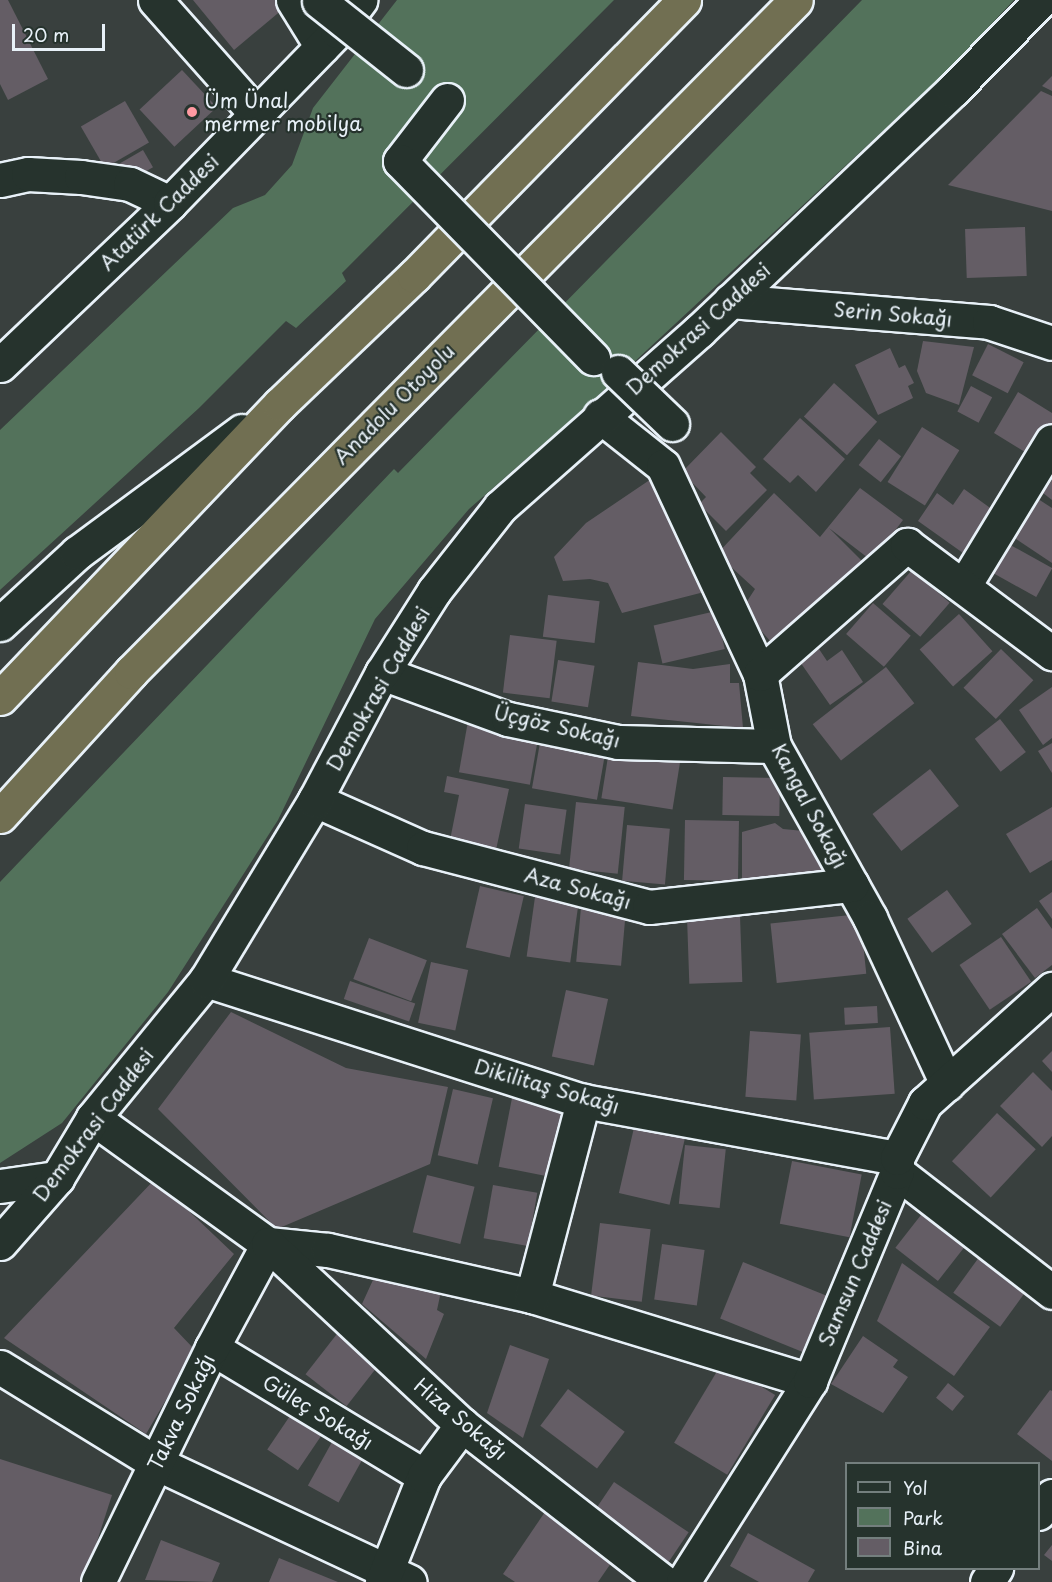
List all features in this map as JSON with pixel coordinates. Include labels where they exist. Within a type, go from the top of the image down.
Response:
[{"type":"highway","points":[[0,698],[280,404],[414,276],[684,0]]},
{"type":"highway","name":"Anadolu Otoyolu","points":[[0,816],[140,663],[796,0]]},
{"type":"street","points":[[155,0],[256,115]]},
{"type":"street","points":[[293,0],[322,47]]},
{"type":"street","name":"Atatürk Caddesi","points":[[0,365],[170,203],[322,47],[360,0]]},
{"type":"street","name":"Demokrasi Caddesi","points":[[0,1243],[57,1178],[93,1118],[206,981],[315,800],[382,673],[434,591],[500,507],[730,302],[953,90],[1041,0]]},
{"type":"street","points":[[319,1],[406,69]]},
{"type":"street","points":[[447,100],[400,161],[593,358],[608,362],[672,424]]},
{"type":"street","points":[[0,180],[28,174],[81,177],[130,184],[170,203]]},
{"type":"street","name":"Serin Sokağı","points":[[730,302],[989,322],[1052,343]]},
{"type":"street","points":[[0,624],[77,553],[280,404]]},
{"type":"street","name":"Kangal Sokağı","points":[[600,416],[663,466],[760,674],[774,746],[852,885],[946,1084]]},
{"type":"street","points":[[965,584],[1052,441]]},
{"type":"street","points":[[760,674],[907,545],[965,584],[1052,653]]},
{"type":"street","name":"Üçgöz Sokağı","points":[[382,673],[508,719],[618,742],[774,746]]},
{"type":"street","name":"Aza Sokağı","points":[[315,800],[423,848],[649,907],[852,885]]},
{"type":"street","name":"Dikilitaş Sokağı","points":[[206,981],[584,1101],[897,1165],[1052,1293]]},
{"type":"street","name":"Samsun Caddesi","points":[[683,1582],[810,1381],[897,1165],[925,1103],[1052,989]]},
{"type":"street","points":[[532,1296],[584,1101]]},
{"type":"street","name":"Hiza Sokağı","points":[[93,1118],[268,1244],[462,1425],[664,1582]]},
{"type":"street","points":[[0,1186],[57,1178]]},
{"type":"street","points":[[268,1244],[328,1250],[532,1296],[810,1381]]},
{"type":"street","name":"Takva Sokağı","points":[[98,1582],[212,1348],[268,1244]]},
{"type":"street","name":"Güleç Sokağı","points":[[212,1348],[424,1476]]},
{"type":"street","points":[[0,1367],[156,1463],[392,1578],[424,1476],[462,1425]]},
{"type":"street","points":[[1040,1511],[1052,1496]]},
{"type":"green space","points":[[397,0],[614,0],[342,273],[346,281],[296,328],[286,321],[199,408],[0,590],[0,430],[233,208],[265,195],[292,165],[313,108]]},
{"type":"green space","points":[[862,0],[1014,0],[943,75],[590,403],[469,509],[375,619],[278,820],[168,992],[62,1123],[0,1163],[0,882],[394,469],[398,473]]},
{"type":"building","points":[[0,0],[8,0],[48,79],[8,100],[0,84]]},
{"type":"building","points":[[193,0],[285,0],[289,4],[234,50]]},
{"type":"building","points":[[182,70],[217,107],[174,147],[140,110]]},
{"type":"building","points":[[1052,76],[1052,91],[1042,86]]},
{"type":"building","points":[[1041,91],[1052,96],[1052,211],[948,185]]},
{"type":"building","points":[[125,101],[149,143],[105,168],[81,127]]},
{"type":"building","points":[[143,150],[153,167],[124,184],[114,167]]},
{"type":"building","points":[[1025,227],[1027,276],[967,278],[965,229]]},
{"type":"building","points":[[923,341],[974,347],[959,405],[926,393],[917,371]]},
{"type":"building","points":[[988,344],[1024,362],[1008,393],[972,375]]},
{"type":"building","points":[[890,348],[899,368],[905,365],[914,383],[908,386],[913,398],[878,415],[855,365]]},
{"type":"building","points":[[834,383],[877,422],[847,455],[804,416]]},
{"type":"building","points":[[971,386],[992,397],[979,423],[957,412]]},
{"type":"building","points":[[1018,392],[1052,413],[1052,427],[1033,457],[994,433]]},
{"type":"building","points":[[800,418],[845,459],[816,492],[798,475],[790,483],[763,459]]},
{"type":"building","points":[[922,427],[959,450],[925,505],[888,482]]},
{"type":"building","points":[[721,432],[756,467],[750,473],[767,490],[726,531],[699,504],[706,497],[682,472]]},
{"type":"building","points":[[879,439],[901,456],[881,482],[859,465]]},
{"type":"building","points":[[660,473],[716,589],[622,613],[608,583],[590,579],[563,581],[554,557],[586,523]]},
{"type":"building","points":[[1052,480],[1052,500],[1043,493]]},
{"type":"building","points":[[860,488],[903,520],[872,561],[829,528],[868,567],[771,642],[742,609],[755,589],[717,554],[774,493],[820,537]]},
{"type":"building","points":[[964,489],[993,510],[963,553],[918,521],[937,493],[953,505]]},
{"type":"building","points":[[1035,497],[1052,508],[1052,563],[1010,535]]},
{"type":"building","points":[[1005,542],[1052,568],[1036,597],[989,571]]},
{"type":"building","points":[[912,570],[950,603],[920,637],[882,604]]},
{"type":"building","points":[[548,595],[600,601],[594,643],[543,637]]},
{"type":"building","points":[[873,603],[911,636],[884,667],[846,634]]},
{"type":"building","points":[[716,611],[725,649],[662,663],[654,625]]},
{"type":"building","points":[[959,614],[992,651],[953,687],[920,649]]},
{"type":"building","points":[[510,635],[557,641],[550,698],[503,693]]},
{"type":"building","points":[[817,646],[827,661],[842,650],[863,682],[830,705],[798,659]]},
{"type":"building","points":[[1001,649],[1033,680],[996,719],[963,688]]},
{"type":"building","points":[[558,660],[595,666],[588,707],[551,701]]},
{"type":"building","points":[[638,662],[693,669],[730,664],[730,683],[739,683],[743,728],[631,716]]},
{"type":"building","points":[[886,667],[914,703],[841,761],[813,724]]},
{"type":"building","points":[[1052,687],[1052,738],[1043,745],[1019,710]]},
{"type":"building","points":[[1000,719],[1026,752],[1001,772],[975,739]]},
{"type":"building","points":[[468,721],[539,734],[530,785],[459,772]]},
{"type":"building","points":[[541,737],[606,748],[597,800],[532,788]]},
{"type":"building","points":[[1052,743],[1052,773],[1038,751]]},
{"type":"building","points":[[610,744],[681,755],[673,810],[601,798]]},
{"type":"building","points":[[930,769],[959,806],[901,851],[872,814]]},
{"type":"building","points":[[447,776],[509,789],[496,850],[450,840],[459,795],[444,792]]},
{"type":"building","points":[[723,777],[780,778],[779,816],[722,815]]},
{"type":"building","points":[[576,802],[625,807],[618,874],[569,869]]},
{"type":"building","points":[[525,804],[567,810],[560,854],[519,849]]},
{"type":"building","points":[[1052,807],[1052,860],[1030,873],[1006,834]]},
{"type":"building","points":[[685,820],[739,821],[738,881],[684,880]]},
{"type":"building","points":[[775,823],[783,829],[814,832],[826,883],[742,886],[742,832]]},
{"type":"building","points":[[627,825],[670,829],[665,885],[622,881]]},
{"type":"building","points":[[480,886],[524,896],[510,958],[466,947]]},
{"type":"building","points":[[947,890],[972,924],[932,953],[907,919]]},
{"type":"building","points":[[1052,892],[1052,919],[1039,901]]},
{"type":"building","points":[[535,897],[579,903],[570,963],[527,956]]},
{"type":"building","points":[[581,907],[626,911],[621,966],[576,962]]},
{"type":"building","points":[[1037,908],[1052,929],[1052,965],[1035,978],[1002,934]]},
{"type":"building","points":[[860,914],[866,974],[777,983],[770,923]]},
{"type":"building","points":[[740,916],[742,982],[689,984],[687,918]]},
{"type":"building","points":[[1001,937],[1031,982],[990,1010],[960,965]]},
{"type":"building","points":[[369,938],[427,960],[411,1001],[353,979]]},
{"type":"building","points":[[431,962],[468,970],[455,1031],[418,1023]]},
{"type":"building","points":[[350,981],[415,1003],[409,1021],[344,999]]},
{"type":"building","points":[[566,990],[608,999],[594,1065],[552,1057]]},
{"type":"building","points":[[877,1006],[878,1023],[845,1025],[844,1008]]},
{"type":"building","points":[[231,1012],[346,1068],[448,1087],[430,1164],[277,1229],[158,1109]]},
{"type":"building","points":[[890,1027],[895,1094],[814,1099],[809,1033]]},
{"type":"building","points":[[750,1031],[801,1035],[796,1100],[745,1097]]},
{"type":"building","points":[[1052,1051],[1052,1072],[1042,1061]]},
{"type":"building","points":[[1033,1072],[1052,1091],[1052,1136],[1042,1147],[1000,1106]]},
{"type":"building","points":[[453,1089],[493,1098],[478,1164],[438,1155]]},
{"type":"building","points":[[512,1098],[571,1109],[558,1178],[499,1167]]},
{"type":"building","points":[[997,1113],[1036,1149],[991,1197],[952,1161]]},
{"type":"building","points":[[636,1119],[687,1131],[670,1205],[619,1193]]},
{"type":"building","points":[[685,1145],[726,1149],[720,1208],[679,1204]]},
{"type":"building","points":[[792,1161],[862,1175],[849,1237],[780,1224]]},
{"type":"building","points":[[427,1175],[475,1187],[460,1244],[413,1232]]},
{"type":"building","points":[[155,1179],[234,1254],[174,1328],[195,1350],[146,1434],[4,1338]]},
{"type":"building","points":[[493,1185],[537,1193],[528,1246],[484,1238]]},
{"type":"building","points":[[928,1206],[971,1239],[938,1281],[895,1248]]},
{"type":"building","points":[[600,1223],[651,1229],[642,1302],[591,1295]]},
{"type":"building","points":[[662,1244],[705,1250],[697,1305],[654,1299]]},
{"type":"building","points":[[985,1249],[1032,1283],[1000,1327],[953,1293]]},
{"type":"building","points":[[743,1262],[827,1296],[805,1353],[720,1319]]},
{"type":"building","points":[[902,1263],[990,1327],[954,1376],[877,1321]]},
{"type":"building","points":[[378,1269],[443,1282],[437,1310],[444,1314],[426,1359],[362,1304]]},
{"type":"building","points":[[340,1330],[381,1362],[346,1406],[306,1374]]},
{"type":"building","points":[[863,1336],[898,1360],[893,1367],[908,1377],[883,1413],[831,1384]]},
{"type":"building","points":[[510,1345],[549,1359],[523,1438],[487,1413]]},
{"type":"building","points":[[722,1363],[775,1395],[727,1475],[674,1443]]},
{"type":"building","points":[[948,1383],[964,1396],[952,1411],[936,1398]]},
{"type":"building","points":[[568,1389],[625,1432],[597,1468],[540,1426]]},
{"type":"building","points":[[1050,1390],[1052,1391],[1052,1461],[1017,1434]]},
{"type":"building","points":[[298,1404],[329,1425],[298,1470],[267,1450]]},
{"type":"building","points":[[337,1433],[368,1450],[339,1502],[308,1485]]},
{"type":"building","points":[[0,1459],[112,1495],[84,1582],[0,1582]]},
{"type":"building","points":[[614,1482],[689,1532],[665,1568],[590,1518]]},
{"type":"building","points":[[549,1506],[618,1553],[598,1582],[515,1582],[503,1574]]},
{"type":"building","points":[[748,1533],[815,1570],[808,1582],[759,1582],[730,1566]]},
{"type":"building","points":[[161,1540],[220,1563],[212,1582],[145,1580]]},
{"type":"building","points":[[1052,1545],[1052,1561],[1044,1555]]},
{"type":"building","points":[[279,1558],[338,1582],[269,1582]]},
{"type":"place","name":"Üm Ünal mermer mobilya","points":[[192,112]]}]
